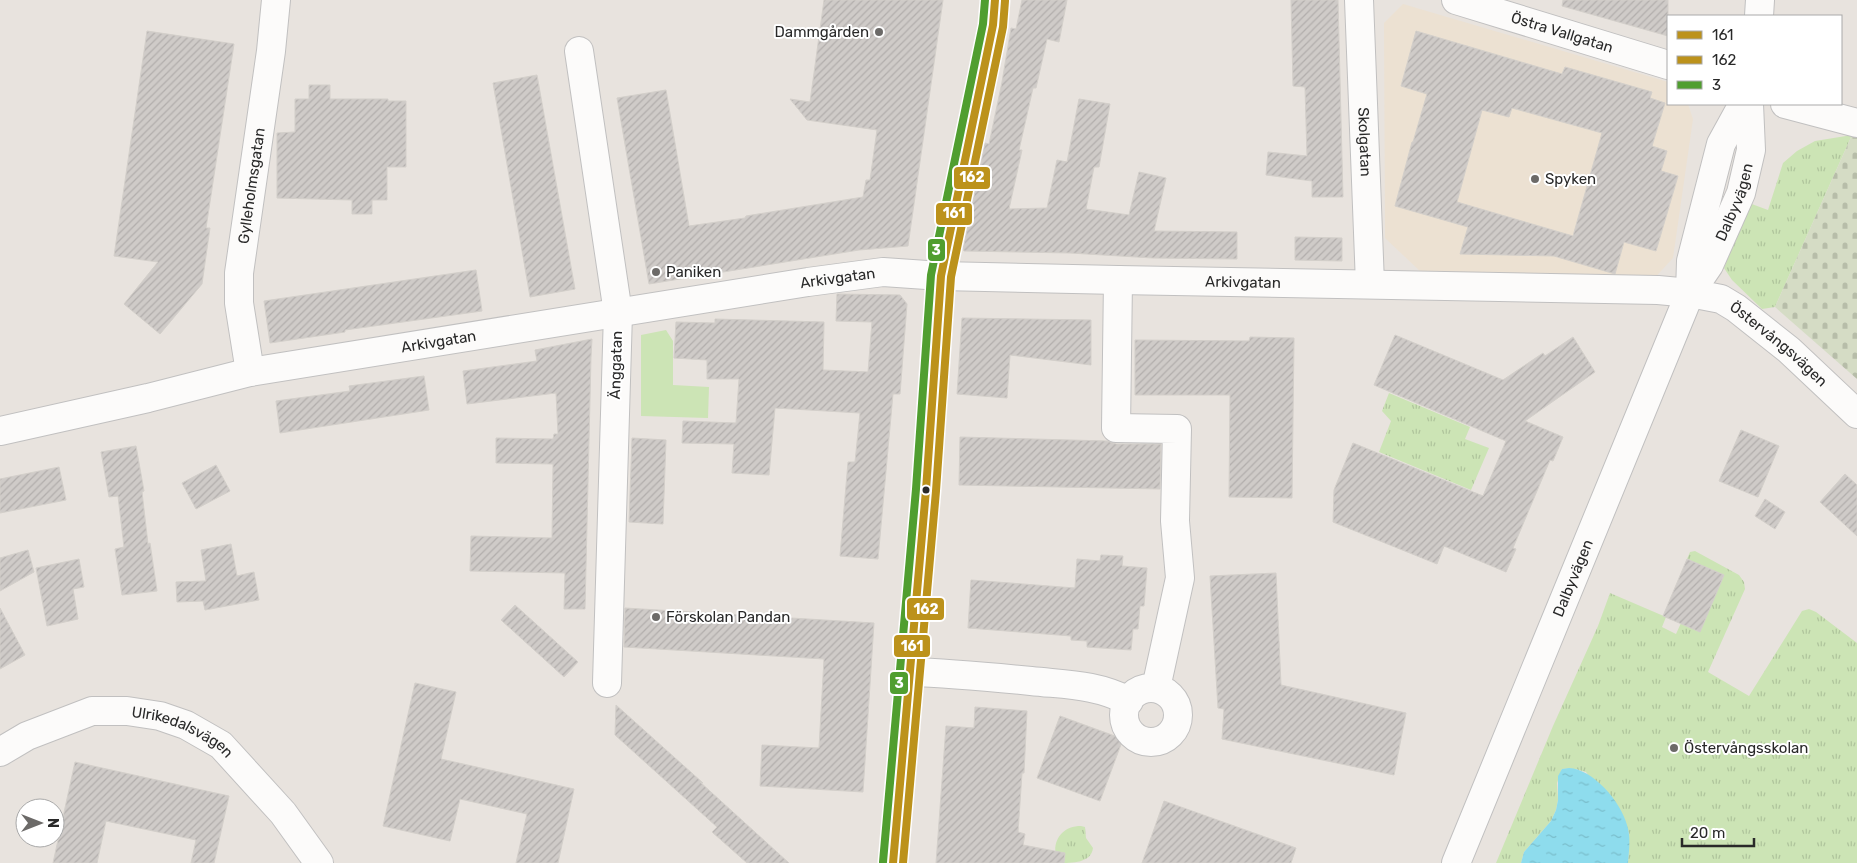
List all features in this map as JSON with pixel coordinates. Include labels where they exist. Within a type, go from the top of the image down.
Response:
[{"type":"street","name":"Gylleholmsgatan","points":[[250,372],[239,303],[239,273],[271,51],[276,0]]},
{"type":"street","points":[[893,863],[926,490],[941,276],[993,25],[996,0]]},
{"type":"street","name":"Skolgatan","points":[[1359,0],[1370,284]]},
{"type":"street","name":"Östra Vallgatan","points":[[1456,0],[1667,66]]},
{"type":"street","points":[[1759,15],[1760,0]]},
{"type":"street","name":"Änggatan","points":[[579,50],[618,313],[607,683]]},
{"type":"street","name":"Dalbyvägen","points":[[1690,293],[1691,261],[1721,144],[1742,105]]},
{"type":"street","name":"Dalbyvägen","points":[[1456,863],[1690,293],[1709,266],[1741,193],[1751,150],[1750,105]]},
{"type":"street","points":[[1789,105],[1857,123]]},
{"type":"street","name":"Arkivgatan","points":[[0,431],[148,398],[250,372],[883,272],[941,276],[1658,290],[1690,293]]},
{"type":"street","points":[[1118,280],[1116,428],[1177,429],[1175,521],[1180,578],[1156,688]]},
{"type":"street","name":"Östervångsvägen","points":[[1690,293],[1721,300],[1736,308],[1789,350],[1857,414]]},
{"type":"street","points":[[909,672],[991,677],[1092,687],[1111,692],[1129,701]]},
{"type":"street","points":[[1145,688],[1164,690],[1171,696],[1178,713],[1177,722],[1172,731],[1166,737],[1157,741],[1139,738],[1126,725],[1125,707],[1129,701],[1136,692],[1145,688]]},
{"type":"street","name":"Ulrikedalsvägen","points":[[0,752],[27,736],[92,712],[127,710],[160,716],[186,725],[221,745],[283,813],[319,863]]},
{"type":"shaded area","name":"Spyken","points":[[1403,4],[1667,82],[1667,105],[1688,105],[1693,119],[1673,258],[1650,283],[1422,273],[1385,238],[1384,23]]},
{"type":"green space","points":[[1852,135],[1775,307],[1762,309],[1732,280],[1724,268],[1749,203],[1768,210],[1783,163],[1797,151],[1815,141]]},
{"type":"green space","points":[[1852,135],[1857,137],[1857,379],[1775,307]]},
{"type":"green space","points":[[666,330],[673,341],[673,385],[709,387],[708,418],[641,416],[641,335]]},
{"type":"green space","points":[[1389,393],[1470,427],[1465,439],[1489,448],[1471,490],[1379,452],[1391,421],[1382,411]]},
{"type":"green space","name":"Östervångsskolan","points":[[1695,551],[1739,575],[1744,582],[1745,589],[1708,672],[1749,696],[1802,611],[1809,609],[1816,612],[1857,643],[1857,863],[1628,863],[1629,833],[1586,772],[1577,769],[1562,769],[1557,783],[1558,800],[1556,810],[1551,821],[1524,852],[1521,863],[1496,863],[1553,726],[1598,626],[1610,593],[1666,617],[1662,627],[1676,634],[1681,623],[1700,631],[1724,575],[1687,559],[1690,552]]},
{"type":"green space","points":[[1085,827],[1086,838],[1093,848],[1092,853],[1089,857],[1080,861],[1058,863],[1055,849],[1059,837],[1067,829]]},
{"type":"water","points":[[1569,768],[1587,774],[1596,780],[1605,788],[1619,807],[1624,816],[1629,834],[1628,863],[1521,863],[1524,852],[1551,821],[1558,800],[1558,776],[1562,769]]},
{"type":"building","points":[[824,0],[943,0],[908,246],[859,250],[649,284],[617,98],[666,90],[689,226],[863,197],[866,180],[870,180],[877,130],[807,120],[790,99],[810,102]]},
{"type":"building","points":[[1022,0],[1067,0],[1059,42],[1047,39],[1036,88],[1033,88],[1019,150],[1022,150],[1009,209],[1047,208],[1057,160],[1067,162],[1079,99],[1110,104],[1099,167],[1094,167],[1086,209],[1129,215],[1139,172],[1166,178],[1154,231],[1237,232],[1237,259],[964,251],[985,143],[989,144],[1011,28],[1016,29]]},
{"type":"building","points":[[1291,0],[1338,0],[1343,197],[1312,197],[1312,181],[1266,175],[1268,152],[1307,156],[1305,87],[1293,86]]},
{"type":"building","points":[[1563,0],[1668,0],[1667,36],[1562,6]]},
{"type":"building","points":[[147,31],[234,44],[206,228],[210,228],[202,284],[160,334],[124,304],[158,262],[114,256]]},
{"type":"building","points":[[1416,31],[1562,74],[1565,67],[1652,92],[1650,98],[1665,103],[1652,146],[1667,151],[1661,171],[1678,176],[1656,251],[1624,242],[1615,274],[1554,256],[1460,254],[1468,227],[1395,206],[1427,94],[1401,86]],"holes":[[[1512,108],[1602,133],[1573,236],[1457,202],[1482,110],[1509,117]]]},
{"type":"building","points":[[537,75],[575,289],[530,297],[493,83]]},
{"type":"building","points":[[309,85],[330,85],[330,99],[388,99],[388,101],[406,101],[406,167],[387,167],[387,200],[372,200],[372,214],[352,214],[352,200],[277,198],[277,133],[295,132],[295,99],[309,99]]},
{"type":"building","points":[[1295,237],[1342,238],[1342,261],[1295,260]]},
{"type":"building","points":[[476,270],[482,311],[345,330],[345,332],[270,343],[264,301]]},
{"type":"building","points":[[837,294],[900,295],[907,304],[900,394],[893,394],[878,559],[840,556],[848,462],[855,462],[860,413],[775,408],[769,475],[732,473],[734,444],[682,443],[683,421],[736,423],[739,379],[707,379],[707,360],[674,358],[676,322],[715,323],[715,319],[824,322],[823,370],[868,372],[872,322],[836,321]]},
{"type":"building","points":[[962,318],[1091,320],[1091,365],[1010,355],[1007,398],[957,394]]},
{"type":"building","points":[[1395,335],[1503,380],[1543,353],[1545,356],[1573,337],[1595,372],[1525,421],[1563,437],[1553,461],[1550,460],[1513,548],[1516,549],[1506,572],[1444,546],[1437,564],[1333,522],[1334,490],[1353,443],[1483,496],[1506,441],[1374,385]]},
{"type":"building","points":[[1250,337],[1294,338],[1292,498],[1229,497],[1230,395],[1135,395],[1135,340],[1249,341]]},
{"type":"building","points":[[592,339],[585,609],[564,609],[565,573],[470,571],[471,536],[552,538],[553,464],[496,463],[496,438],[553,439],[554,434],[558,434],[556,393],[467,404],[463,371],[537,361],[535,350]]},
{"type":"building","points":[[424,376],[429,410],[280,433],[276,401],[350,391],[349,386]]},
{"type":"building","points":[[1741,430],[1779,446],[1758,497],[1719,481]]},
{"type":"building","points":[[960,437],[1107,441],[1116,444],[1161,444],[1160,489],[959,485]]},
{"type":"building","points":[[632,438],[666,440],[663,524],[629,522]]},
{"type":"building","points":[[136,446],[144,491],[142,492],[148,544],[150,543],[157,591],[122,595],[115,549],[124,547],[118,496],[109,497],[101,452]]},
{"type":"building","points":[[216,465],[230,491],[196,509],[182,483]]},
{"type":"building","points":[[59,467],[66,500],[0,513],[0,479]]},
{"type":"building","points":[[1845,474],[1857,485],[1857,536],[1820,502]]},
{"type":"building","points":[[1765,499],[1785,512],[1775,529],[1755,516]]},
{"type":"building","points":[[231,544],[237,576],[254,572],[259,600],[205,610],[203,601],[177,602],[176,582],[206,581],[201,550]]},
{"type":"building","points":[[28,550],[34,572],[0,591],[0,558]]},
{"type":"building","points":[[1101,555],[1123,556],[1122,566],[1147,568],[1144,606],[1140,606],[1138,629],[1133,629],[1131,650],[1087,647],[1087,641],[1071,640],[1071,636],[968,628],[971,580],[1075,588],[1077,559],[1100,561]]},
{"type":"building","points":[[79,559],[84,587],[73,589],[78,619],[47,626],[36,568]]},
{"type":"building","points":[[1687,559],[1724,575],[1700,632],[1663,616]]},
{"type":"building","points":[[1276,573],[1281,685],[1406,713],[1394,775],[1222,739],[1224,709],[1218,708],[1210,576]]},
{"type":"building","points":[[515,605],[578,662],[564,677],[501,620]]},
{"type":"building","points":[[0,608],[25,655],[0,669]]},
{"type":"building","points":[[625,608],[874,623],[863,792],[760,786],[762,745],[819,748],[824,659],[624,647]]},
{"type":"building","points":[[415,683],[456,692],[441,759],[574,789],[558,863],[516,863],[527,814],[460,799],[450,841],[383,826]]},
{"type":"building","points":[[616,705],[789,863],[747,863],[712,832],[717,827],[615,735]]},
{"type":"building","points":[[975,707],[1027,711],[1024,773],[1022,773],[1018,832],[1025,834],[1023,845],[1065,853],[1064,863],[936,863],[946,726],[974,728]]},
{"type":"building","points":[[1060,716],[1123,739],[1100,801],[1037,778]]},
{"type":"building","points":[[75,762],[229,796],[214,863],[191,863],[196,840],[106,821],[97,863],[53,863],[56,848],[65,848],[65,808]]},
{"type":"building","points":[[1164,801],[1296,848],[1291,863],[1142,863]]},
{"type":"transit line","name":"3","points":[[883,862],[916,489],[931,275],[983,24],[985,0]]},
{"type":"transit line","name":"161","points":[[893,863],[926,490],[941,276],[993,25],[995,0]]},
{"type":"transit line","name":"162","points":[[903,863],[936,491],[951,277],[1003,27],[1005,1]]},
{"type":"place","name":"Dammgården","points":[[879,32]]},
{"type":"place","name":"Spyken","points":[[1535,179]]},
{"type":"place","name":"Paniken","points":[[656,272]]},
{"type":"place","name":"Förskolan Pandan","points":[[656,617]]},
{"type":"place","name":"Östervångsskolan","points":[[1674,748]]}]
